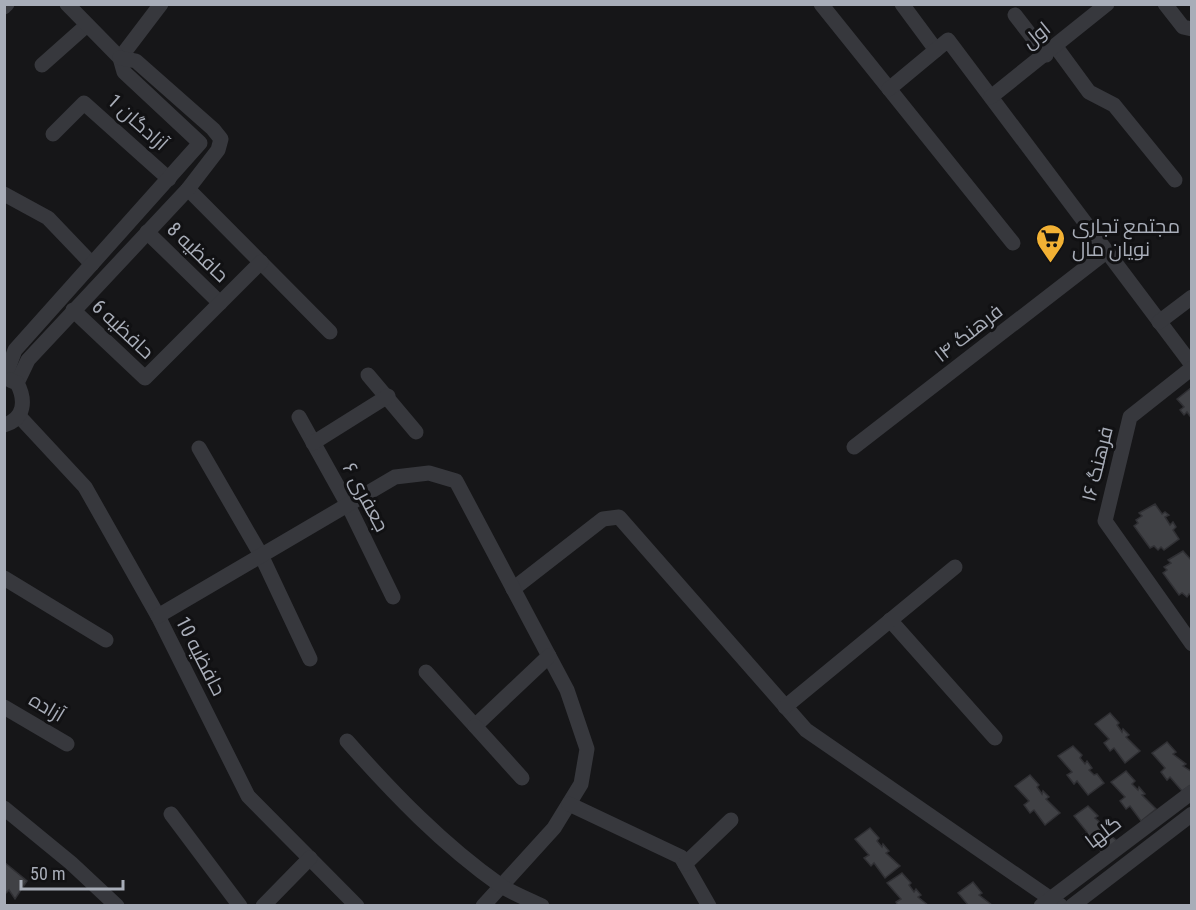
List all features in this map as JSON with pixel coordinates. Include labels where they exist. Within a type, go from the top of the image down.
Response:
[{"type":"street","points":[[4,425],[19,416],[23,405],[9,379],[15,350],[200,143],[124,72],[120,58],[67,4]]},
{"type":"street","points":[[120,58],[161,4]]},
{"type":"street","points":[[821,4],[1013,243]]},
{"type":"street","points":[[902,4],[936,50]]},
{"type":"street","name":"اول","points":[[992,97],[1051,51],[1089,10],[1107,4]]},
{"type":"street","points":[[1165,4],[1183,27],[1191,29]]},
{"type":"street","points":[[1015,15],[1089,92],[1114,105],[1175,180]]},
{"type":"street","points":[[42,65],[87,25]]},
{"type":"street","points":[[889,89],[948,40],[1191,366]]},
{"type":"street","points":[[9,379],[188,189],[218,150],[220,139],[136,61],[120,58]]},
{"type":"street","name":"آزادگان 1","points":[[53,134],[84,103],[169,178]]},
{"type":"street","points":[[188,189],[330,332]]},
{"type":"street","points":[[4,194],[48,219],[93,264]]},
{"type":"street","name":"حافظیه 8","points":[[147,232],[220,303]]},
{"type":"street","name":"فرهنگ ۱۴","points":[[854,447],[1106,252]]},
{"type":"street","points":[[220,303],[261,262]]},
{"type":"street","points":[[1159,322],[1191,297]]},
{"type":"street","name":"حافظیه 6","points":[[73,310],[145,378],[220,303]]},
{"type":"street","name":"فرهنگ ۱۶","points":[[1191,366],[1130,417],[1105,521],[1191,644]]},
{"type":"street","points":[[368,375],[416,432]]},
{"type":"street","points":[[313,443],[388,396]]},
{"type":"street","name":"حافظیه 10","points":[[19,416],[86,487],[158,616],[248,796],[357,906]]},
{"type":"street","name":"جعفری ۶","points":[[299,417],[348,505],[393,597]]},
{"type":"street","points":[[199,448],[261,555],[310,659]]},
{"type":"street","points":[[158,616],[395,477],[429,473],[456,480],[567,690],[586,748],[582,784],[554,828],[483,906]]},
{"type":"street","points":[[513,589],[603,519],[619,517],[806,730],[1051,903]]},
{"type":"street","points":[[785,707],[955,567]]},
{"type":"street","points":[[4,578],[106,640]]},
{"type":"street","points":[[890,620],[995,738]]},
{"type":"street","points":[[475,726],[549,656]]},
{"type":"street","points":[[426,672],[522,778]]},
{"type":"street","name":"آزاده","points":[[4,707],[67,744]]},
{"type":"street","points":[[347,741],[387,785],[443,838],[501,886],[542,906]]},
{"type":"street","name":"گلها","points":[[1051,903],[1191,792]]},
{"type":"street","points":[[569,804],[681,857],[709,906]]},
{"type":"street","points":[[4,808],[71,863],[117,906]]},
{"type":"street","points":[[171,814],[240,906]]},
{"type":"street","name":"گلها","points":[[1071,906],[1191,814]]},
{"type":"street","points":[[685,864],[731,820]]},
{"type":"street","points":[[263,906],[310,858]]},
{"type":"building","points":[[1192,387],[1192,419],[1187,412],[1184,415],[1180,410],[1184,407],[1177,399]]},
{"type":"building","points":[[1155,504],[1162,514],[1165,512],[1169,515],[1165,517],[1170,525],[1173,522],[1176,527],[1173,530],[1179,539],[1164,550],[1161,547],[1158,550],[1154,546],[1150,548],[1134,526],[1138,523],[1136,520],[1142,516],[1139,513]]},
{"type":"building","points":[[1183,551],[1192,561],[1192,596],[1189,594],[1187,597],[1182,593],[1179,595],[1163,573],[1167,570],[1164,567],[1171,563],[1168,560]]},
{"type":"building","points":[[1110,713],[1119,723],[1117,725],[1122,732],[1123,729],[1129,735],[1126,737],[1140,751],[1125,763],[1114,748],[1110,751],[1104,743],[1109,739],[1095,724]]},
{"type":"building","points":[[1167,742],[1176,752],[1173,754],[1186,764],[1183,766],[1192,772],[1192,784],[1182,791],[1170,777],[1167,780],[1161,772],[1165,768],[1152,753]]},
{"type":"building","points":[[1073,746],[1082,755],[1080,758],[1085,764],[1087,761],[1092,768],[1089,770],[1094,775],[1097,774],[1104,783],[1088,795],[1077,781],[1074,784],[1067,775],[1072,772],[1058,756]]},
{"type":"building","points":[[1126,771],[1135,781],[1132,784],[1138,790],[1139,787],[1145,794],[1142,795],[1156,809],[1141,821],[1130,806],[1126,809],[1120,801],[1125,797],[1111,782]]},
{"type":"building","points":[[1030,775],[1039,785],[1037,787],[1042,794],[1043,791],[1049,797],[1046,799],[1060,813],[1045,825],[1034,810],[1030,813],[1024,805],[1029,801],[1015,786]]},
{"type":"building","points":[[1088,806],[1098,816],[1095,818],[1107,828],[1105,830],[1119,843],[1104,855],[1092,841],[1089,844],[1083,835],[1087,832],[1074,816]]},
{"type":"building","points":[[870,828],[879,838],[877,841],[889,851],[886,853],[900,866],[885,878],[874,863],[871,866],[864,858],[869,855],[855,839]]},
{"type":"building","points":[[4,862],[27,881],[15,899],[9,890],[4,895]]},
{"type":"building","points":[[902,873],[911,883],[909,885],[914,892],[916,889],[921,895],[918,897],[929,906],[898,906],[896,902],[901,899],[887,883]]},
{"type":"building","points":[[973,882],[982,893],[979,895],[992,905],[969,906],[958,893]]},
{"type":"place","name":"مجتمع تجاری نویان مال","points":[[1051,264]]}]
